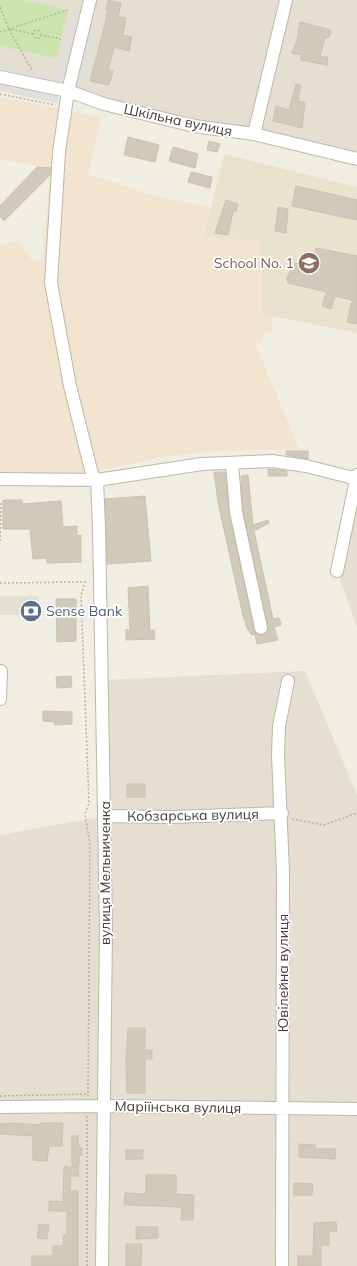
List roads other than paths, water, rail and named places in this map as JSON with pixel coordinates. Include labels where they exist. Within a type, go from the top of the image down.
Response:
[{"type":"street","name":"вулиця Мельниченка","points":[[90,0],[68,91],[59,152],[51,283],[70,386],[94,477],[103,673],[105,816],[106,929],[102,1266]]},
{"type":"street","points":[[254,134],[286,0]]},
{"type":"street","name":"Шкільна вулиця","points":[[0,77],[68,91],[104,104],[194,126],[254,134],[357,159]]},
{"type":"street","points":[[0,479],[94,477],[202,464],[272,461],[306,466],[357,478],[337,571]]},
{"type":"street","points":[[232,463],[236,512],[261,628]]},
{"type":"street","points":[[0,699],[1,671]]},
{"type":"street","name":"Ювілейна вулиця","points":[[282,1266],[284,872],[278,756],[279,726],[288,681]]},
{"type":"street","name":"Кобзарська вулиця","points":[[105,816],[172,817],[282,814]]},
{"type":"street","name":"Маріїнська вулиця","points":[[0,1107],[88,1100],[104,1106],[357,1109]]},
{"type":"place","name":"School No. 1","points":[[309,263]]},
{"type":"place","name":"Sense Bank","points":[[31,611]]}]
